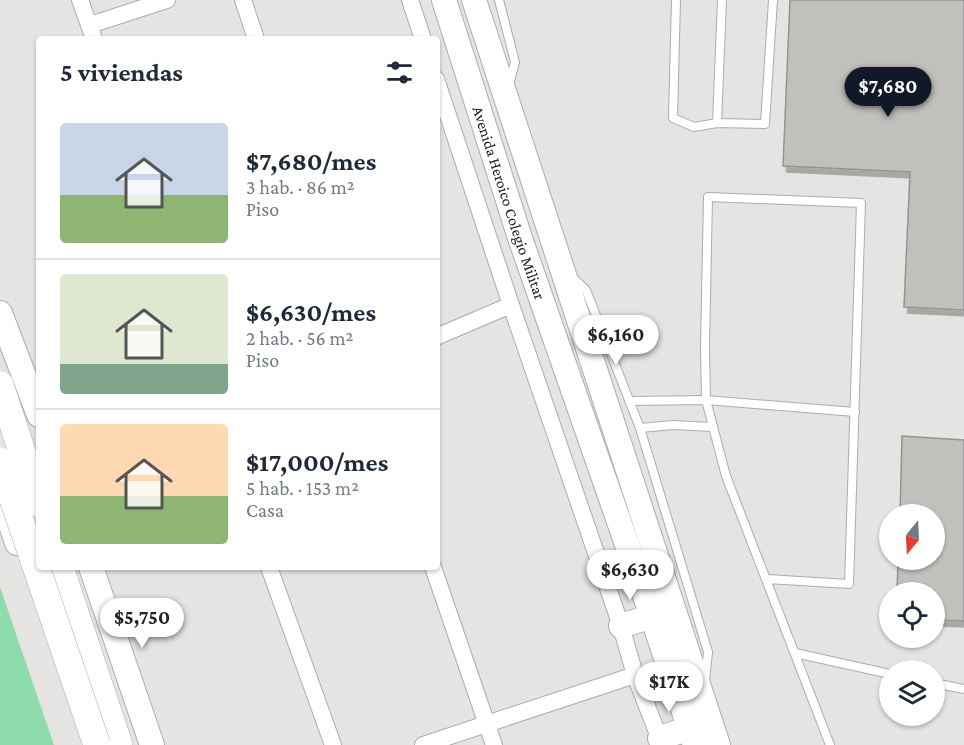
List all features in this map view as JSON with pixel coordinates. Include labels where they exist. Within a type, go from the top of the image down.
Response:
[{"type":"main road","points":[[0,385],[36,494]]},
{"type":"main road","points":[[0,461],[36,566]]},
{"type":"main road","points":[[37,570],[97,745]]},
{"type":"main road","points":[[61,570],[119,745]]},
{"type":"street","points":[[80,0],[92,32],[167,0]]},
{"type":"street","points":[[243,0],[255,36]]},
{"type":"street","points":[[411,0],[422,36]]},
{"type":"street","name":"Avenida Heroico Colegio Militar","points":[[444,0],[520,238],[692,737]]},
{"type":"street","name":"Avenida Heroico Colegio Militar","points":[[474,0],[718,745]]},
{"type":"street","name":"Avenida Heroico Colegio Militar","points":[[440,91],[621,626],[635,675],[661,741]]},
{"type":"street","points":[[440,335],[511,305]]},
{"type":"street","points":[[0,314],[36,407]]},
{"type":"street","points":[[0,501],[36,484]]},
{"type":"street","points":[[36,512],[3,519],[84,745]]},
{"type":"street","points":[[93,570],[152,745]]},
{"type":"street","points":[[270,570],[333,745]]},
{"type":"street","points":[[434,570],[494,745]]},
{"type":"street","points":[[621,626],[652,616]]},
{"type":"street","points":[[423,745],[635,675]]},
{"type":"street","points":[[661,741],[692,737]]},
{"type":"lane","points":[[499,0],[515,62],[506,97]]},
{"type":"lane","points":[[676,0],[673,118],[694,127],[717,123],[765,124],[773,0]]},
{"type":"lane","points":[[717,123],[722,0]]},
{"type":"lane","points":[[767,579],[849,584],[861,203],[708,197],[705,348],[706,400],[712,427],[726,476],[830,745]]},
{"type":"lane","points":[[561,267],[586,290],[640,428],[708,652],[703,698]]},
{"type":"lane","points":[[629,401],[706,400],[855,412]]},
{"type":"lane","points":[[640,428],[673,425],[712,427]]},
{"type":"lane","points":[[795,654],[879,672]]},
{"type":"lane","points":[[945,685],[964,689]]},
{"type":"green space","points":[[0,587],[54,745],[0,745]]},
{"type":"building","points":[[790,0],[964,0],[964,310],[904,307],[910,172],[783,166]]},
{"type":"building","points":[[902,436],[964,440],[964,621],[945,620],[945,582],[897,582],[898,570],[945,570],[945,504],[900,504]]}]
